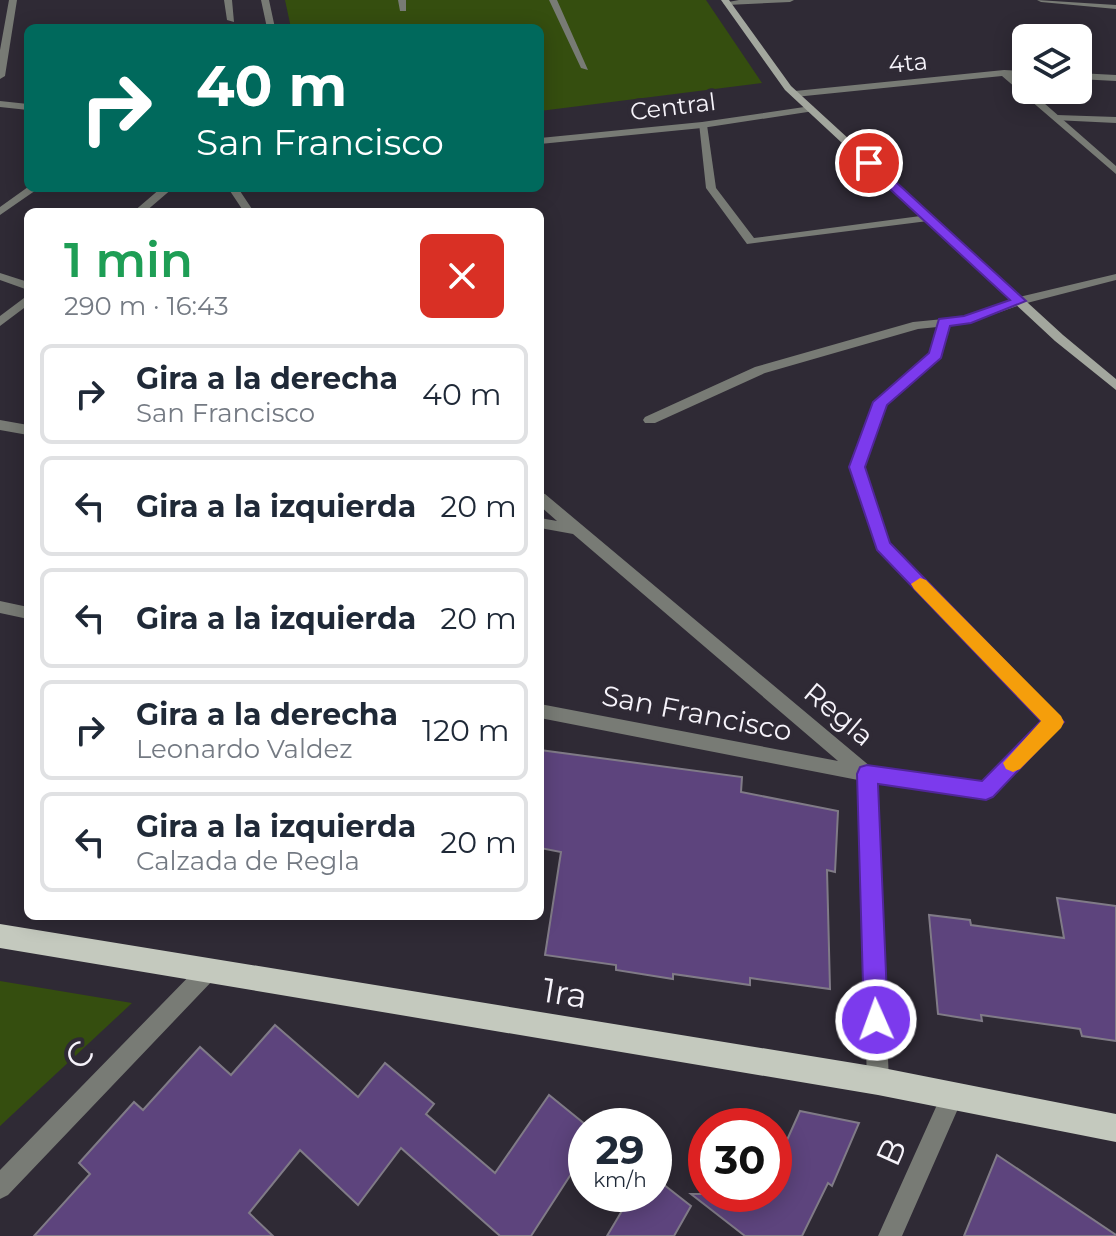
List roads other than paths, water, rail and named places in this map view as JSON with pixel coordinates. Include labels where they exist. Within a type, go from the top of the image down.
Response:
[{"type":"main road","points":[[726,2],[795,94],[1116,386]]},
{"type":"main road","name":"1ra","points":[[0,936],[878,1081],[1116,1128]]},
{"type":"street","points":[[0,76],[13,0]]},
{"type":"street","points":[[228,0],[231,20]]},
{"type":"street","points":[[265,0],[270,24]]},
{"type":"street","points":[[553,0],[585,68]]},
{"type":"street","points":[[726,2],[790,0]]},
{"type":"street","points":[[1041,0],[1116,7]]},
{"type":"street","points":[[1004,73],[1116,171]]},
{"type":"street","name":"4ta","points":[[795,94],[1012,73]]},
{"type":"street","points":[[1092,77],[1116,78]]},
{"type":"street","points":[[0,104],[24,107]]},
{"type":"street","name":"Central","points":[[544,141],[702,125],[811,109]]},
{"type":"street","points":[[1057,118],[1116,120]]},
{"type":"street","points":[[702,125],[711,188],[751,242],[928,218]]},
{"type":"street","points":[[0,212],[28,192]]},
{"type":"street","points":[[143,208],[163,192]]},
{"type":"street","points":[[0,276],[24,285]]},
{"type":"street","points":[[650,420],[760,370],[917,325],[966,320],[1019,301],[1116,277]]},
{"type":"street","points":[[0,322],[24,302]]},
{"type":"street","name":"San Francisco","points":[[544,712],[867,774],[986,791],[1054,722],[883,546],[857,467],[880,402],[936,355],[944,322]]},
{"type":"street","points":[[0,425],[24,429]]},
{"type":"street","name":"Regla","points":[[544,501],[867,774],[878,1081]]},
{"type":"street","points":[[544,524],[577,529]]},
{"type":"street","points":[[0,607],[24,612]]},
{"type":"street","name":"C","points":[[0,1187],[208,971]]},
{"type":"street","name":"B","points":[[890,1236],[953,1095]]}]
